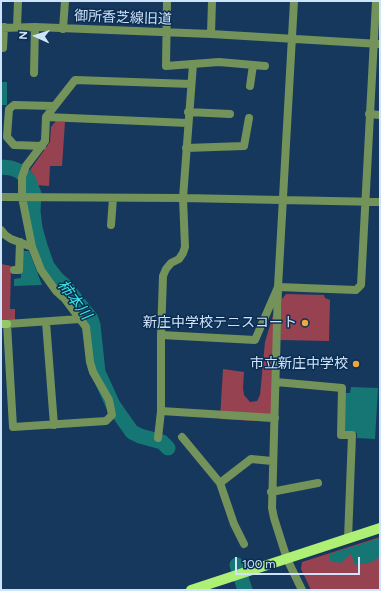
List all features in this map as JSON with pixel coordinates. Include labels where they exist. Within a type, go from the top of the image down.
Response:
[{"type":"main road","points":[[191,590],[380,528]]},
{"type":"street","points":[[17,27],[18,1]]},
{"type":"street","points":[[63,29],[65,1]]},
{"type":"street","points":[[167,1],[166,66],[219,62],[266,66]]},
{"type":"street","points":[[211,34],[212,1]]},
{"type":"street","points":[[294,1],[278,287],[275,418],[272,461],[272,508],[287,559],[302,590]]},
{"type":"street","points":[[278,287],[356,290],[361,285],[369,114],[377,44],[376,1]]},
{"type":"street","points":[[34,73],[35,27]]},
{"type":"street","name":"御所香芝線旧道","points":[[3,28],[35,27],[211,34],[377,44]]},
{"type":"street","points":[[3,28],[3,48]]},
{"type":"street","points":[[158,438],[161,411],[163,276],[166,269],[179,259],[185,247],[183,198],[188,112],[193,64]]},
{"type":"street","points":[[250,86],[253,65]]},
{"type":"street","points":[[80,319],[4,324],[13,427],[106,421],[112,415],[109,400],[93,372],[90,362],[86,327],[80,319],[65,299],[56,292],[48,282],[41,270],[32,247],[22,178],[26,166],[45,141],[46,117],[76,80],[191,84]]},
{"type":"street","points":[[42,146],[14,145],[8,137],[8,109],[14,105],[54,106]]},
{"type":"street","points":[[188,112],[230,114]]},
{"type":"street","points":[[369,114],[380,115]]},
{"type":"street","points":[[46,117],[188,123]]},
{"type":"street","points":[[186,148],[244,146],[249,118]]},
{"type":"street","points":[[1,196],[282,199],[380,202]]},
{"type":"street","points":[[111,225],[113,198]]},
{"type":"street","points":[[1,230],[11,239],[32,247]]},
{"type":"street","points":[[14,270],[19,270],[20,242]]},
{"type":"street","points":[[161,335],[255,340],[278,287]]},
{"type":"street","points":[[46,322],[54,425]]},
{"type":"street","points":[[276,382],[342,388],[341,435],[352,435],[348,539]]},
{"type":"street","points":[[161,411],[275,418]]},
{"type":"street","points":[[182,438],[220,483],[234,524],[244,544]]},
{"type":"street","points":[[220,483],[250,459],[272,461]]},
{"type":"street","points":[[272,492],[318,484]]},
{"type":"shaded area","points":[[1,82],[7,82],[7,105],[1,105]]},
{"type":"shaded area","points":[[56,121],[65,122],[62,166],[50,166],[49,186],[36,185],[35,177],[30,170],[50,142],[51,127]]},
{"type":"shaded area","points":[[21,251],[29,251],[42,285],[14,286],[14,279],[21,278]]},
{"type":"shaded area","points":[[1,264],[11,266],[10,309],[15,309],[15,322],[1,322]]},
{"type":"shaded area","name":"新庄中学校テニスコート","points":[[286,294],[324,295],[325,298],[330,300],[329,341],[280,340],[282,299]]},
{"type":"shaded area","points":[[274,312],[272,422],[220,419],[223,369],[244,372],[244,395],[250,402],[257,401],[260,395],[265,342]]},
{"type":"shaded area","points":[[351,387],[378,388],[375,439],[357,438],[357,433],[342,433],[344,393],[350,393]]},
{"type":"shaded area","points":[[380,537],[380,590],[311,590],[301,569],[302,562]]},
{"type":"shaded area","points":[[380,538],[380,556],[373,562],[355,565],[351,554],[341,563],[330,561],[330,554]]},
{"type":"waterway","name":"柿本川","points":[[1,167],[19,171],[28,179],[34,194],[33,211],[35,228],[47,266],[91,319],[98,372],[113,405],[132,432],[140,436],[162,442],[168,448]]},
{"type":"waterway","name":"柿本川","points":[[237,565],[245,590]]},
{"type":"place","name":"新庄中学校テニスコート","points":[[305,323]]},
{"type":"place","name":"市立新庄中学校","points":[[356,364]]}]
